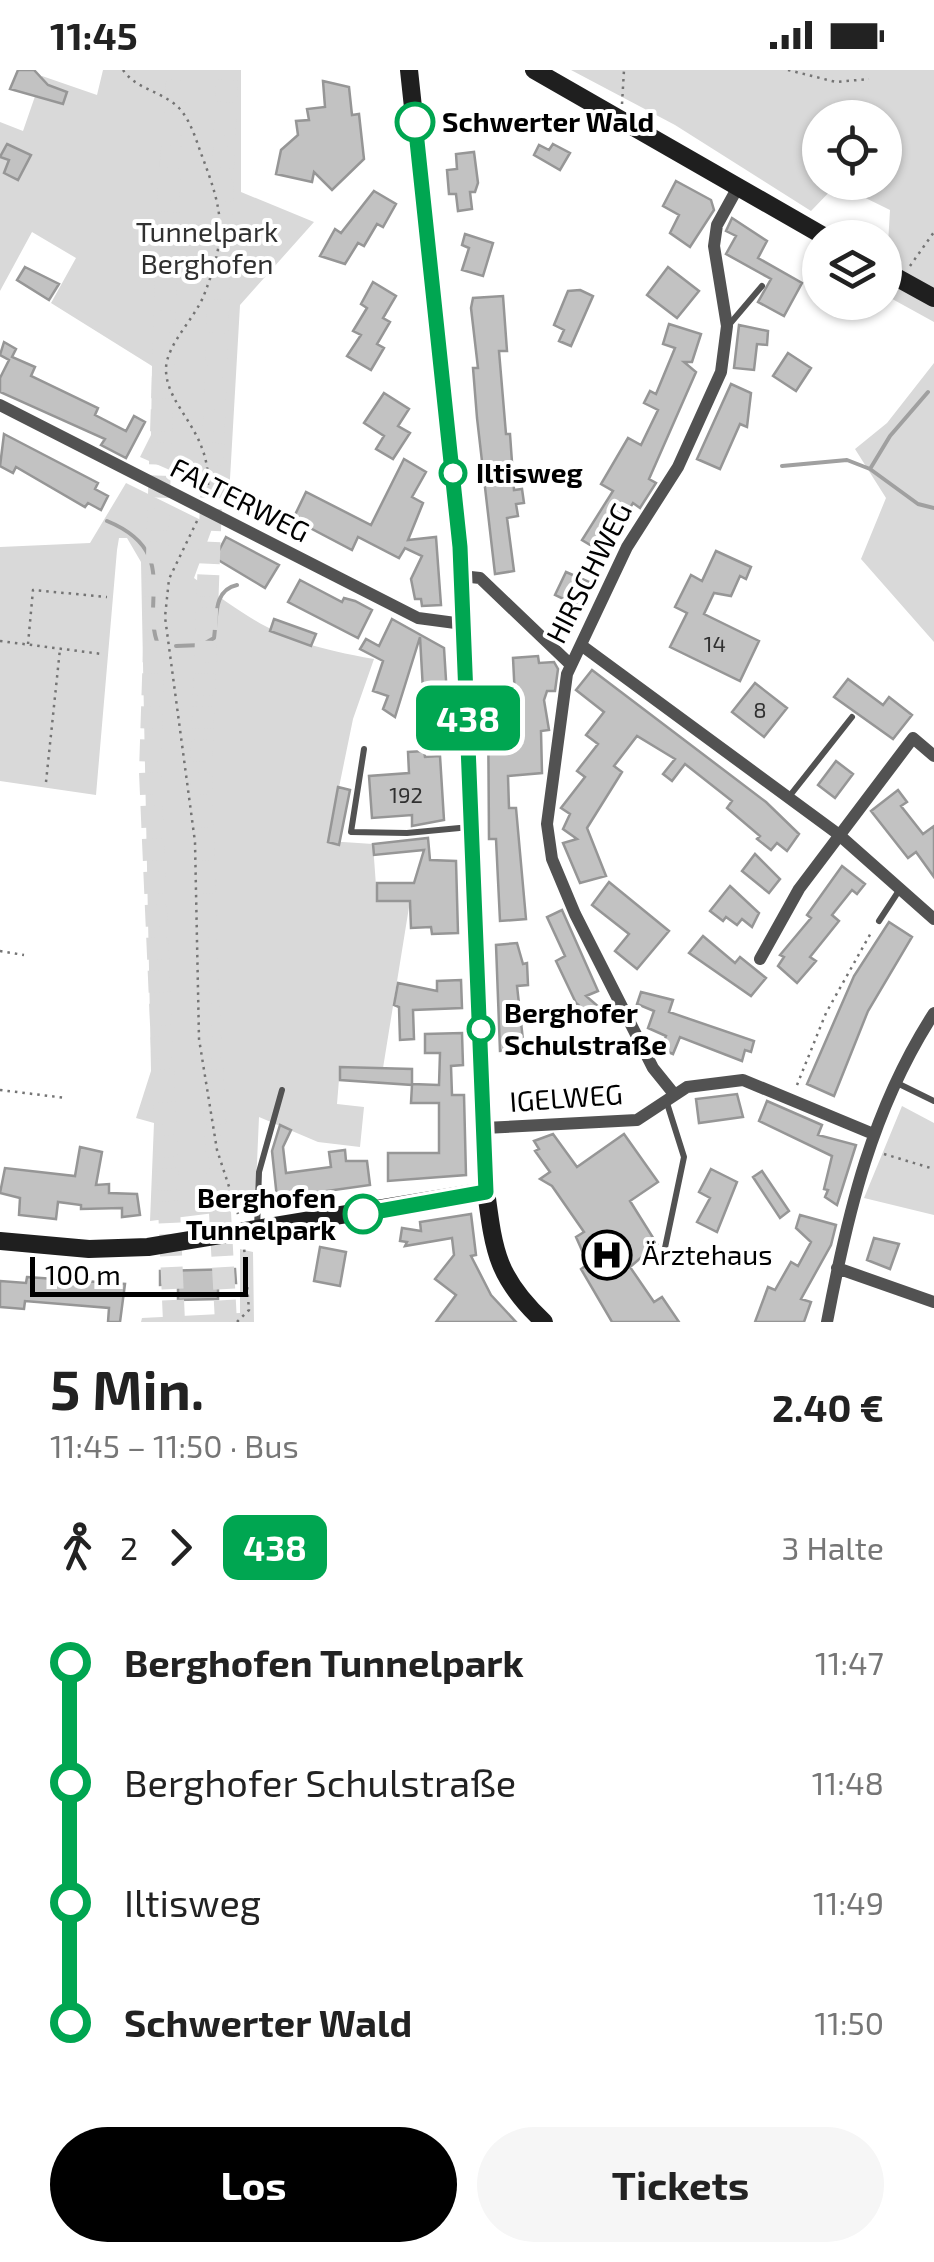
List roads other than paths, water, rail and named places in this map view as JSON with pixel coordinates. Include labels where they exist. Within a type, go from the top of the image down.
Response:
[{"type":"street","points":[[534,70],[802,223]]},
{"type":"street","points":[[411,72],[461,576],[475,826],[486,1192],[495,1256],[503,1276],[544,1322]]},
{"type":"street","name":"HIRSCHWEG","points":[[670,1098],[552,859],[547,824],[571,665],[628,547],[678,467],[722,372],[728,326],[714,246],[717,225],[738,186]]},
{"type":"street","points":[[902,280],[934,298]]},
{"type":"street","name":"FALTERWEG","points":[[0,405],[418,618],[463,624]]},
{"type":"street","points":[[461,576],[480,578],[571,665]]},
{"type":"street","points":[[581,645],[838,834],[934,918]]},
{"type":"street","points":[[760,959],[799,890],[913,738],[934,756]]},
{"type":"street","points":[[827,1322],[871,1133],[894,1082],[934,1013]]},
{"type":"street","name":"IGELWEG","points":[[484,1128],[618,1123],[650,1114],[687,1088],[743,1080],[871,1133]]},
{"type":"street","points":[[0,1241],[89,1250],[148,1246],[486,1192]]},
{"type":"street","points":[[837,1268],[934,1302]]},
{"type":"lane","points":[[728,326],[762,286]]},
{"type":"lane","points":[[788,798],[852,718]]},
{"type":"lane","points":[[364,749],[351,832],[407,833],[475,826]]},
{"type":"lane","points":[[878,920],[902,887]]},
{"type":"lane","points":[[894,1082],[934,1101]]},
{"type":"lane","points":[[257,1230],[259,1172],[282,1090]]},
{"type":"lane","points":[[662,1262],[684,1158],[670,1098]]},
{"type":"waterway","points":[[928,392],[890,436],[870,469],[918,504],[934,508]]},
{"type":"waterway","points":[[782,466],[847,460],[870,469]]},
{"type":"waterway","points":[[107,521],[130,533],[144,547],[151,563],[154,630],[159,647]]},
{"type":"waterway","points":[[176,646],[202,645],[214,638],[220,598],[237,585]]},
{"type":"tunnel","points":[[174,1322],[150,772],[169,187],[178,70]]},
{"type":"tunnel","points":[[226,1322],[207,974],[201,773],[227,70]]},
{"type":"place","name":"Schwerter Wald","points":[[415,122]]},
{"type":"place","name":"Iltisweg","points":[[453,473]]},
{"type":"place","name":"Berghofer Schulstraße","points":[[481,1029]]},
{"type":"place","name":"Berghofen Tunnelpark","points":[[363,1214]]},
{"type":"place","name":"Ärztehaus","points":[[607,1255]]},
{"type":"park label","name":"Tunnelpark Berghofen","points":[[207,248]]}]
